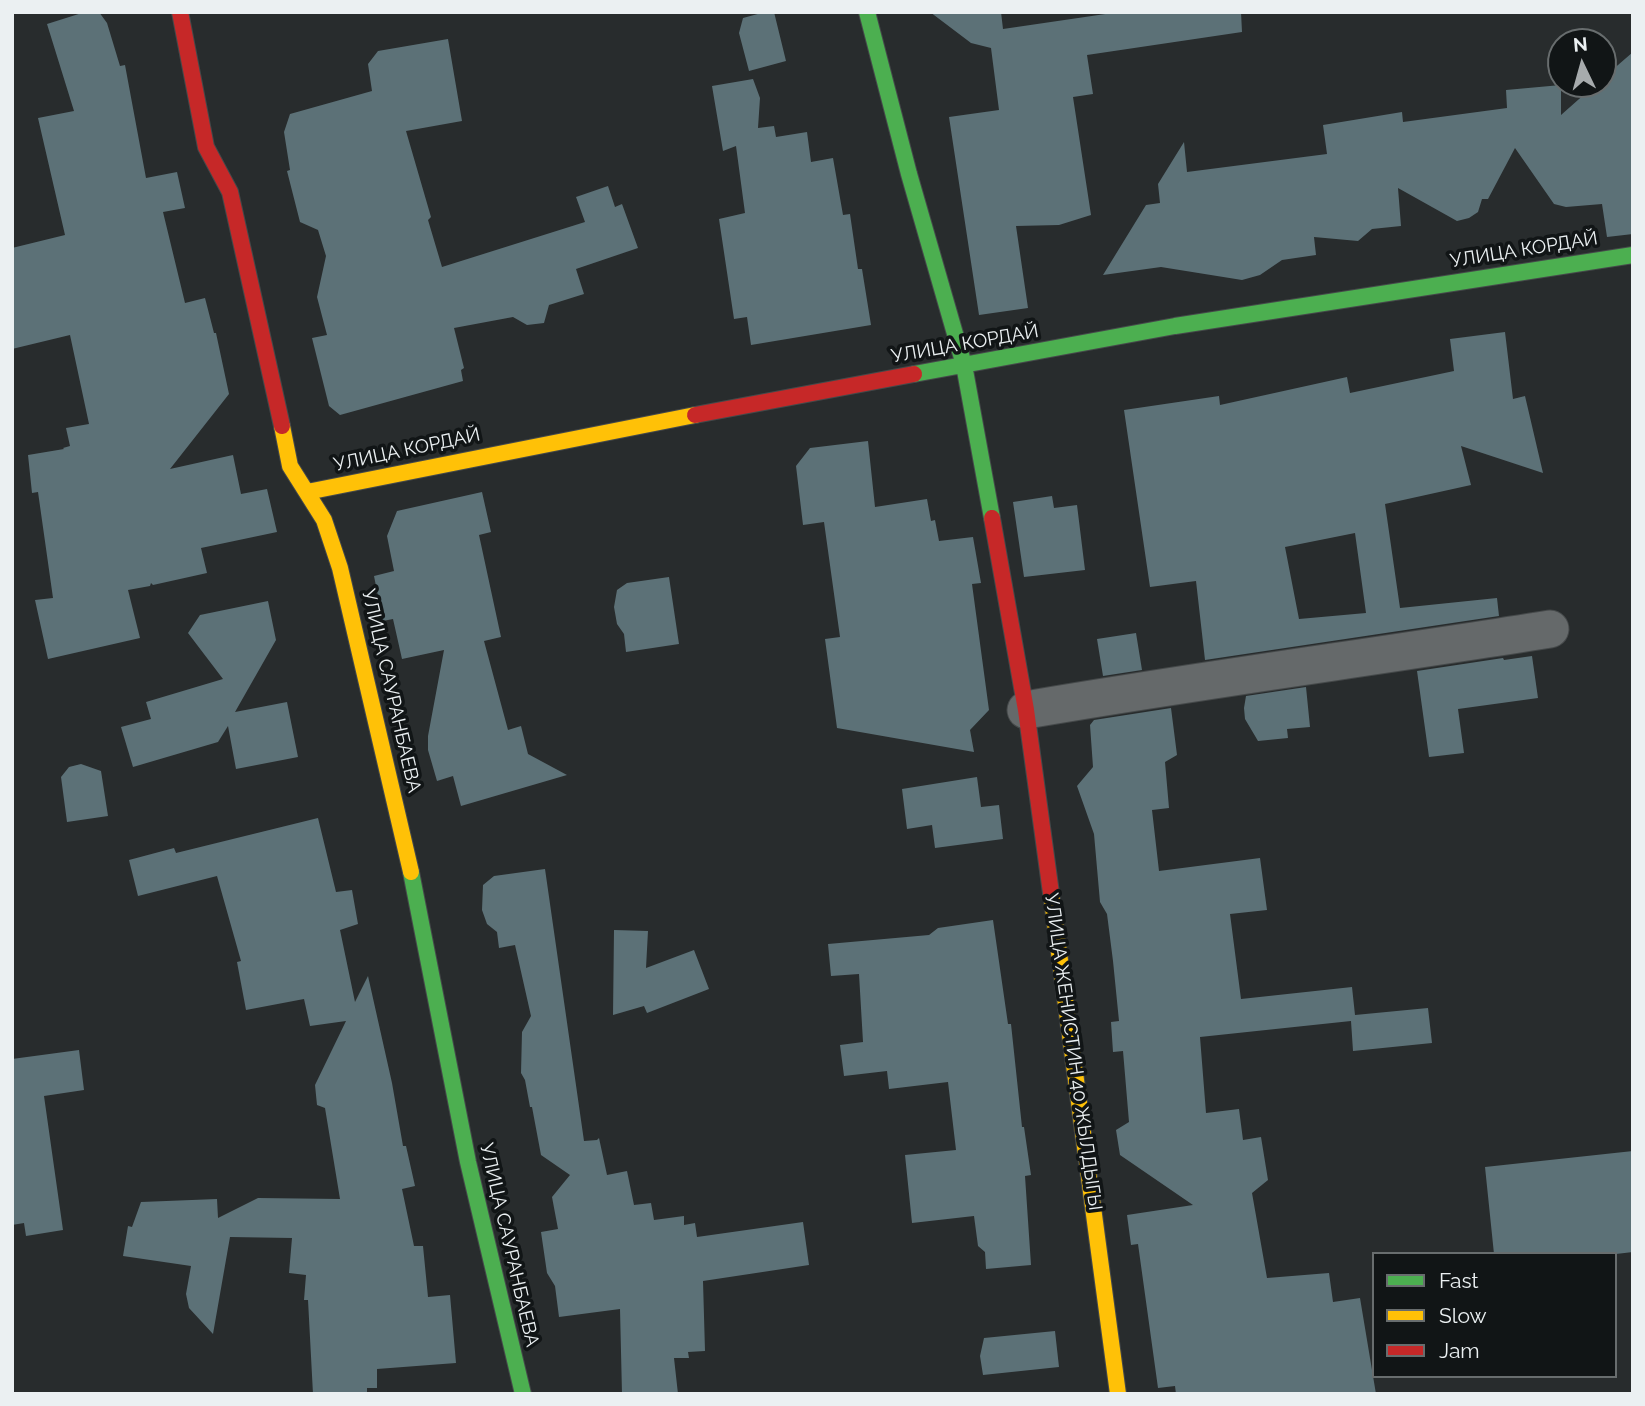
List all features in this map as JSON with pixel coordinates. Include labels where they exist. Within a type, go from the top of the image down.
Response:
[{"type":"street","name":"УЛИЦА САУРАНБАЕВА","points":[[180,12],[206,147],[230,192],[290,466],[324,520],[340,568],[402,826],[468,1162],[523,1394]]},
{"type":"street","name":"УЛИЦА ЖЕНИСТИН 40 ЖЫЛДЫГЫ","points":[[867,12],[909,174],[964,365],[1026,710],[1118,1394]]},
{"type":"street","name":"УЛИЦА КОРДАЙ","points":[[307,492],[547,443],[964,365],[1301,305],[1633,255]]},
{"type":"street","points":[[1026,710],[1186,682],[1550,629]]},
{"type":"building","points":[[85,12],[99,12],[107,23],[120,66],[125,65],[146,178],[177,172],[185,208],[163,212],[185,303],[205,298],[216,333],[229,394],[170,469],[233,455],[241,494],[267,489],[277,532],[201,548],[207,573],[128,590],[140,638],[48,659],[35,600],[53,598],[38,492],[32,493],[28,455],[70,446],[66,428],[89,424],[70,335],[12,349],[12,248],[65,235],[38,118],[74,111],[47,24]]},
{"type":"building","points":[[774,12],[786,61],[749,71],[739,33],[743,18]]},
{"type":"building","points":[[930,12],[1001,12],[1003,29],[1119,12],[1241,12],[1242,32],[1087,55],[1093,94],[1073,97],[1091,215],[1059,225],[1016,226],[1028,308],[979,315],[949,117],[999,110],[991,48],[971,43]]},
{"type":"building","points":[[448,39],[462,121],[406,131],[431,217],[428,220],[442,267],[585,222],[576,197],[608,186],[615,207],[622,204],[638,248],[576,269],[584,294],[549,305],[544,323],[527,325],[513,317],[454,328],[464,368],[461,370],[463,381],[340,415],[329,406],[312,338],[327,335],[317,297],[326,256],[318,230],[300,222],[287,171],[290,170],[284,132],[290,114],[372,91],[368,64],[378,51]]},
{"type":"building","points":[[1633,52],[1633,234],[1607,237],[1602,204],[1566,207],[1554,204],[1515,148],[1488,199],[1482,199],[1478,212],[1469,218],[1457,221],[1398,188],[1401,226],[1372,229],[1358,241],[1314,237],[1316,255],[1282,260],[1260,275],[1242,280],[1161,267],[1103,275],[1146,205],[1160,203],[1158,184],[1184,142],[1187,172],[1327,154],[1323,125],[1402,112],[1403,122],[1507,108],[1506,90],[1547,86],[1547,98],[1561,98],[1561,115],[1580,98],[1617,98],[1617,66]]},
{"type":"building","points":[[753,79],[760,98],[758,128],[774,126],[776,137],[807,132],[811,162],[833,158],[843,215],[850,214],[858,269],[862,269],[871,325],[751,345],[747,317],[734,319],[719,219],[745,213],[736,146],[723,151],[712,86]]},
{"type":"building","points":[[1505,332],[1513,399],[1525,396],[1543,473],[1461,446],[1471,485],[1385,504],[1400,608],[1497,598],[1499,616],[1205,660],[1196,581],[1150,587],[1124,410],[1219,396],[1220,405],[1347,377],[1350,393],[1454,371],[1450,339]],"holes":[[[1355,533],[1366,613],[1299,619],[1285,547]]]},
{"type":"building","points":[[868,441],[875,507],[927,499],[931,521],[935,520],[939,541],[973,537],[981,583],[972,584],[989,710],[970,730],[974,752],[837,728],[825,639],[840,637],[824,522],[803,525],[796,466],[810,448]]},
{"type":"building","points":[[482,492],[491,532],[479,535],[501,637],[484,641],[508,730],[521,726],[528,754],[567,775],[461,806],[453,776],[437,781],[428,750],[428,736],[444,650],[402,659],[393,619],[383,621],[374,576],[394,571],[387,536],[397,511]]},
{"type":"building","points":[[1052,496],[1054,508],[1077,505],[1085,570],[1024,577],[1013,502]]},
{"type":"building","points":[[669,577],[679,644],[626,652],[624,634],[617,624],[614,607],[617,590],[627,583]]},
{"type":"building","points":[[268,601],[276,640],[235,712],[287,702],[298,757],[236,769],[228,726],[218,742],[133,767],[121,727],[151,719],[146,702],[223,679],[188,633],[200,615]]},
{"type":"building","points":[[1136,633],[1142,670],[1103,676],[1097,639]]},
{"type":"building","points":[[1532,656],[1538,698],[1458,709],[1464,753],[1429,757],[1417,671]]},
{"type":"building","points":[[1306,687],[1310,727],[1287,729],[1288,738],[1258,741],[1245,719],[1246,696]]},
{"type":"building","points":[[1171,708],[1177,755],[1165,762],[1169,808],[1152,810],[1159,871],[1260,858],[1267,910],[1230,914],[1241,999],[1352,987],[1355,1015],[1428,1008],[1432,1043],[1353,1051],[1351,1021],[1200,1037],[1206,1113],[1239,1109],[1243,1140],[1261,1137],[1268,1180],[1252,1193],[1267,1278],[1329,1273],[1333,1302],[1360,1298],[1376,1394],[1176,1394],[1175,1386],[1158,1388],[1138,1244],[1131,1245],[1127,1215],[1193,1205],[1120,1155],[1116,1130],[1129,1122],[1123,1051],[1113,1052],[1111,1022],[1119,1021],[1113,961],[1107,914],[1100,902],[1094,834],[1077,786],[1093,767],[1090,725],[1094,720]]},
{"type":"building","points":[[81,764],[101,771],[108,816],[67,822],[61,777],[69,767]]},
{"type":"building","points":[[977,777],[981,807],[999,805],[1003,839],[935,848],[932,825],[907,829],[902,789]]},
{"type":"building","points":[[318,818],[336,892],[352,890],[358,924],[340,930],[355,1002],[368,976],[403,1146],[406,1146],[415,1186],[402,1189],[414,1246],[423,1246],[428,1297],[450,1295],[456,1363],[377,1369],[377,1388],[367,1388],[367,1394],[313,1394],[308,1300],[304,1300],[306,1275],[289,1273],[292,1238],[230,1237],[213,1334],[189,1308],[186,1294],[191,1266],[123,1256],[128,1226],[132,1227],[141,1202],[217,1199],[218,1218],[258,1198],[340,1199],[325,1108],[317,1105],[315,1085],[346,1021],[310,1026],[304,999],[246,1010],[237,962],[241,961],[217,876],[138,896],[129,860],[174,848],[176,853]]},
{"type":"building","points":[[545,869],[584,1141],[599,1138],[607,1175],[627,1171],[634,1205],[651,1203],[654,1220],[684,1216],[684,1225],[695,1223],[697,1237],[803,1222],[809,1265],[703,1281],[705,1351],[688,1352],[689,1358],[674,1358],[678,1394],[622,1394],[620,1309],[559,1317],[555,1286],[547,1273],[541,1232],[558,1229],[552,1197],[570,1175],[541,1155],[532,1107],[521,1073],[522,1032],[531,1016],[515,945],[499,948],[497,932],[487,924],[482,910],[483,885],[494,876]]},
{"type":"building","points":[[993,920],[1008,1024],[1011,1024],[1022,1127],[1031,1175],[1025,1176],[1031,1265],[986,1269],[985,1252],[978,1246],[974,1216],[912,1223],[905,1155],[956,1150],[948,1082],[889,1089],[887,1071],[844,1076],[840,1045],[863,1042],[859,974],[831,976],[828,944],[929,935],[938,928]]},
{"type":"building","points":[[614,930],[648,931],[646,968],[694,950],[709,989],[647,1013],[644,1006],[613,1015]]},
{"type":"building","points":[[79,1050],[84,1090],[44,1096],[63,1230],[26,1236],[24,1223],[12,1225],[12,1059]]},
{"type":"building","points":[[1633,1151],[1633,1252],[1494,1252],[1485,1167]]},
{"type":"building","points":[[1055,1331],[1059,1367],[983,1375],[980,1356],[984,1338]]},
{"type":"traffic: fast","points":[[867,12],[909,174],[964,365],[992,518]]},
{"type":"traffic: fast","points":[[914,374],[1175,326],[1633,255]]},
{"type":"traffic: fast","points":[[411,872],[468,1162],[523,1394]]},
{"type":"traffic: slow","points":[[307,492],[695,415]]},
{"type":"traffic: slow","points":[[282,426],[290,466],[324,520],[340,568],[411,872]]},
{"type":"traffic: slow","points":[[1051,893],[1118,1394]]},
{"type":"traffic: jam","points":[[180,12],[206,147],[230,192],[282,426]]},
{"type":"traffic: jam","points":[[695,415],[914,374]]},
{"type":"traffic: jam","points":[[992,518],[1026,710],[1051,893]]}]
